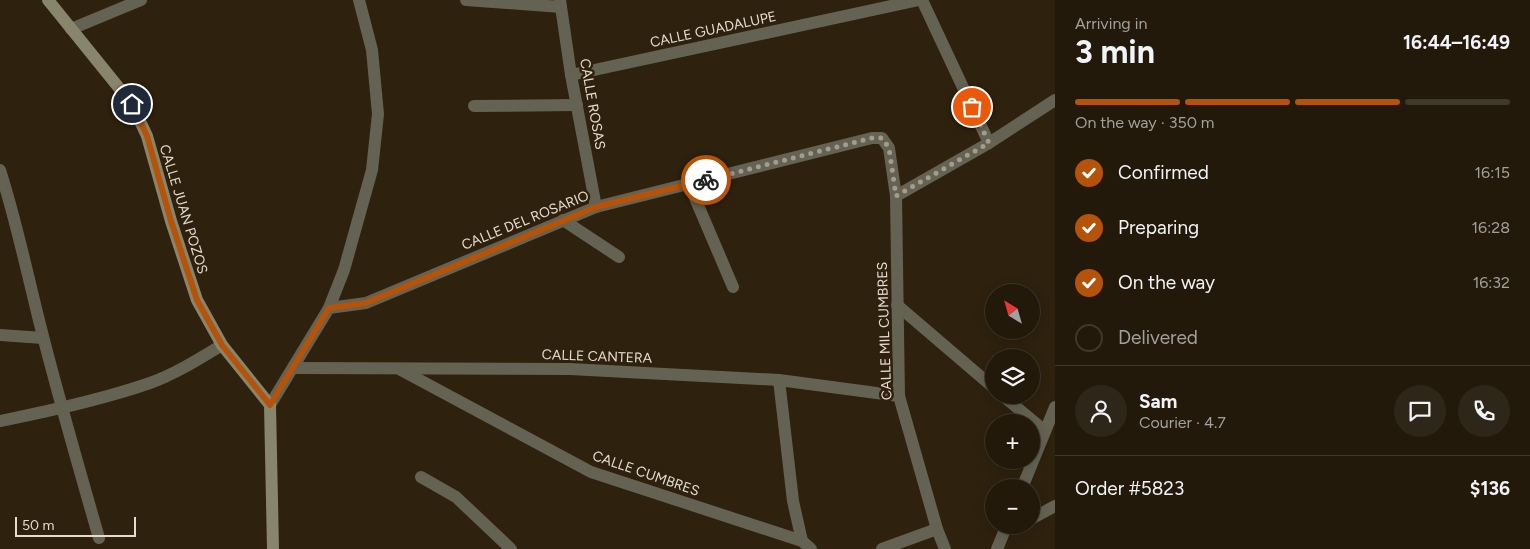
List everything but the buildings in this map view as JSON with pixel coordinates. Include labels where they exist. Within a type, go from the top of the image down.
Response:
[{"type":"street","name":"CALLE JUAN POZOS","points":[[48,0],[132,104],[147,136],[171,221],[197,300],[222,345],[270,405]]},
{"type":"street","points":[[71,29],[141,0]]},
{"type":"street","points":[[274,549],[270,405],[329,308],[344,270],[372,170],[378,114],[372,50],[359,0]]},
{"type":"street","points":[[466,0],[560,4]]},
{"type":"street","points":[[920,0],[989,143]]},
{"type":"street","name":"CALLE GUADALUPE","points":[[572,75],[920,0]]},
{"type":"street","name":"CALLE ROSAS","points":[[560,4],[596,207]]},
{"type":"street","points":[[896,196],[989,143],[1055,100]]},
{"type":"street","points":[[474,106],[577,105]]},
{"type":"street","name":"CALLE DEL ROSARIO","points":[[329,308],[366,303],[596,207],[872,138],[882,138]]},
{"type":"street","name":"CALLE MIL CUMBRES","points":[[882,138],[889,148],[896,196],[899,396],[937,529],[945,549]]},
{"type":"street","points":[[0,170],[26,263],[43,338],[99,538]]},
{"type":"street","points":[[689,184],[732,287]]},
{"type":"street","points":[[562,220],[619,257]]},
{"type":"street","points":[[897,305],[985,380]]},
{"type":"street","points":[[0,335],[43,338]]},
{"type":"street","points":[[0,421],[62,408],[151,382],[192,363],[222,345]]},
{"type":"street","name":"CALLE CANTERA","points":[[294,368],[570,369],[779,380],[899,396]]},
{"type":"street","name":"CALLE CUMBRES","points":[[398,368],[591,472],[806,545]]},
{"type":"street","points":[[779,380],[793,501],[806,545]]},
{"type":"street","points":[[1012,404],[1044,431]]},
{"type":"street","points":[[1025,479],[1055,408]]},
{"type":"street","points":[[421,477],[456,497],[510,549]]},
{"type":"street","points":[[1040,514],[1055,506]]},
{"type":"street","points":[[882,549],[937,529]]},
{"type":"street","points":[[997,549],[1004,534]]},
{"type":"way so far","points":[[706,180],[872,138],[882,138],[889,148],[896,196],[989,143],[972,107]]},
{"type":"route","points":[[132,104],[147,136],[171,221],[197,300],[222,345],[270,405],[329,308],[366,303],[596,207],[706,180]]}]
